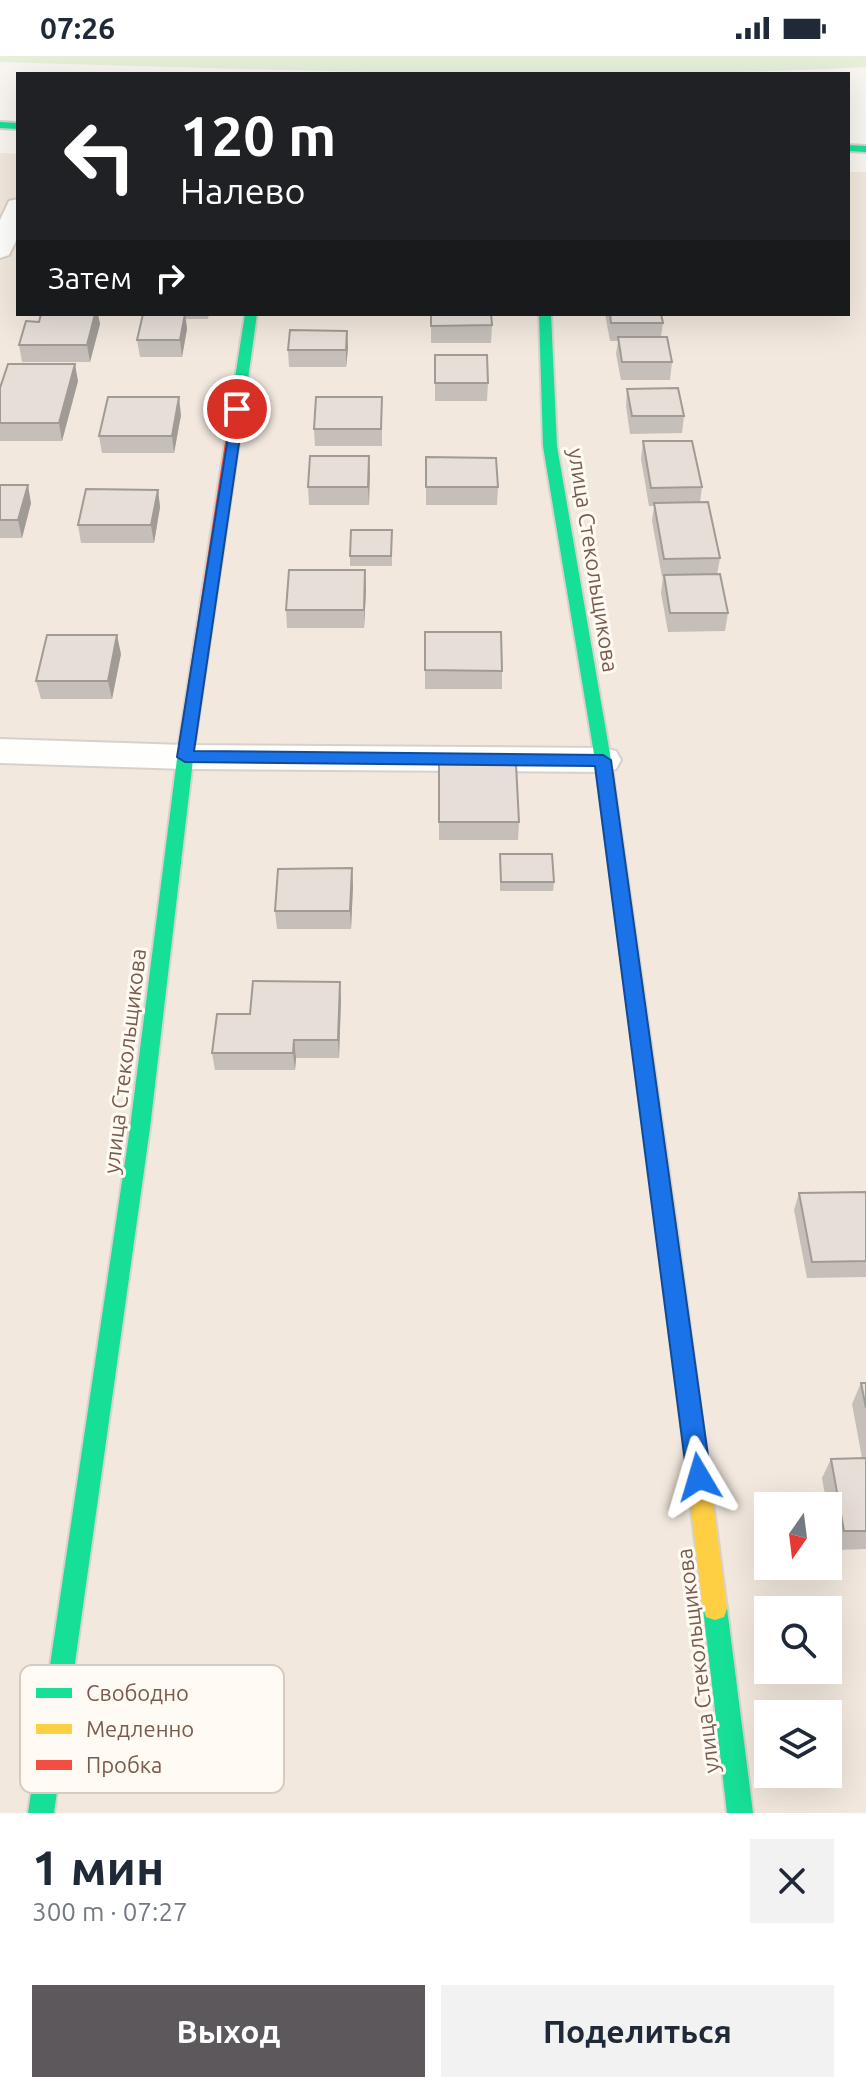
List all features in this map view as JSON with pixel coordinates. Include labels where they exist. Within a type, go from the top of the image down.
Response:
[{"type":"street","points":[[0,250],[16,211]]},
{"type":"street","name":"улица Стекольщикова","points":[[62,1665],[140,1128],[185,757],[251,316]]},
{"type":"street","name":"улица Стекольщикова","points":[[545,316],[550,446],[603,760],[682,1339],[740,1813]]},
{"type":"street","points":[[0,751],[185,757],[603,760]]},
{"type":"street","name":"улица Стекольщикова","points":[[41,1813],[44,1793]]},
{"type":"shaded area","points":[[0,153],[16,154],[16,316],[850,316],[850,172],[866,172],[866,1813],[0,1813]]},
{"type":"green space","points":[[0,56],[866,56],[866,67],[722,72],[379,72],[0,62]]},
{"type":"building","points":[[40,316],[94,316],[87,345],[19,345],[26,321],[39,322]]},
{"type":"building","points":[[143,316],[185,316],[180,340],[137,340]]},
{"type":"building","points":[[431,316],[491,316],[492,325],[431,326]]},
{"type":"building","points":[[610,316],[661,316],[663,323],[611,323]]},
{"type":"building","points":[[290,330],[347,331],[346,350],[288,350]]},
{"type":"building","points":[[618,337],[667,337],[672,362],[622,362]]},
{"type":"building","points":[[435,355],[487,355],[488,383],[435,383]]},
{"type":"building","points":[[8,364],[75,364],[59,423],[0,423],[0,388]]},
{"type":"building","points":[[678,388],[684,416],[632,416],[627,389]]},
{"type":"building","points":[[108,397],[179,397],[172,436],[99,436]]},
{"type":"building","points":[[316,397],[382,397],[381,429],[314,429]]},
{"type":"building","points":[[643,441],[692,441],[702,487],[651,488]]},
{"type":"building","points":[[310,456],[369,456],[368,487],[308,487]]},
{"type":"building","points":[[426,457],[496,458],[498,487],[426,487]]},
{"type":"building","points":[[0,485],[28,485],[18,520],[0,520]]},
{"type":"building","points":[[86,489],[158,490],[151,525],[78,525]]},
{"type":"building","points":[[708,502],[720,558],[664,559],[654,503]]},
{"type":"building","points":[[351,530],[392,530],[391,556],[350,556]]},
{"type":"building","points":[[289,570],[365,570],[364,610],[286,610]]},
{"type":"building","points":[[720,574],[728,613],[670,613],[664,575]]},
{"type":"building","points":[[425,632],[501,632],[502,671],[425,670]]},
{"type":"building","points":[[47,635],[117,635],[108,681],[36,681]]},
{"type":"building","points":[[439,764],[516,764],[519,822],[439,822]]},
{"type":"building","points":[[500,854],[552,854],[554,882],[501,882]]},
{"type":"building","points":[[352,868],[350,911],[275,911],[278,869]]},
{"type":"building","points":[[253,981],[340,982],[338,1040],[294,1040],[293,1053],[212,1053],[217,1014],[250,1014]]},
{"type":"building","points":[[866,1192],[866,1261],[812,1262],[799,1193]]},
{"type":"building","points":[[861,1383],[866,1383],[866,1408]]},
{"type":"building","points":[[866,1458],[866,1531],[844,1531],[842,1492],[837,1492],[831,1459]]},
{"type":"traffic: fast","points":[[0,125],[16,126]]},
{"type":"traffic: fast","points":[[850,148],[866,149]]},
{"type":"traffic: fast","points":[[234,429],[251,316]]},
{"type":"traffic: fast","points":[[545,316],[550,446],[603,760],[669,1243]]},
{"type":"traffic: fast","points":[[62,1665],[140,1128],[187,743]]},
{"type":"traffic: fast","points":[[715,1608],[740,1813]]},
{"type":"traffic: fast","points":[[41,1813],[44,1793]]},
{"type":"traffic: slow","points":[[669,1243],[715,1608]]},
{"type":"traffic: jam","points":[[187,743],[234,429]]},
{"type":"route","points":[[237,409],[185,757],[603,760],[699,1477]]}]
